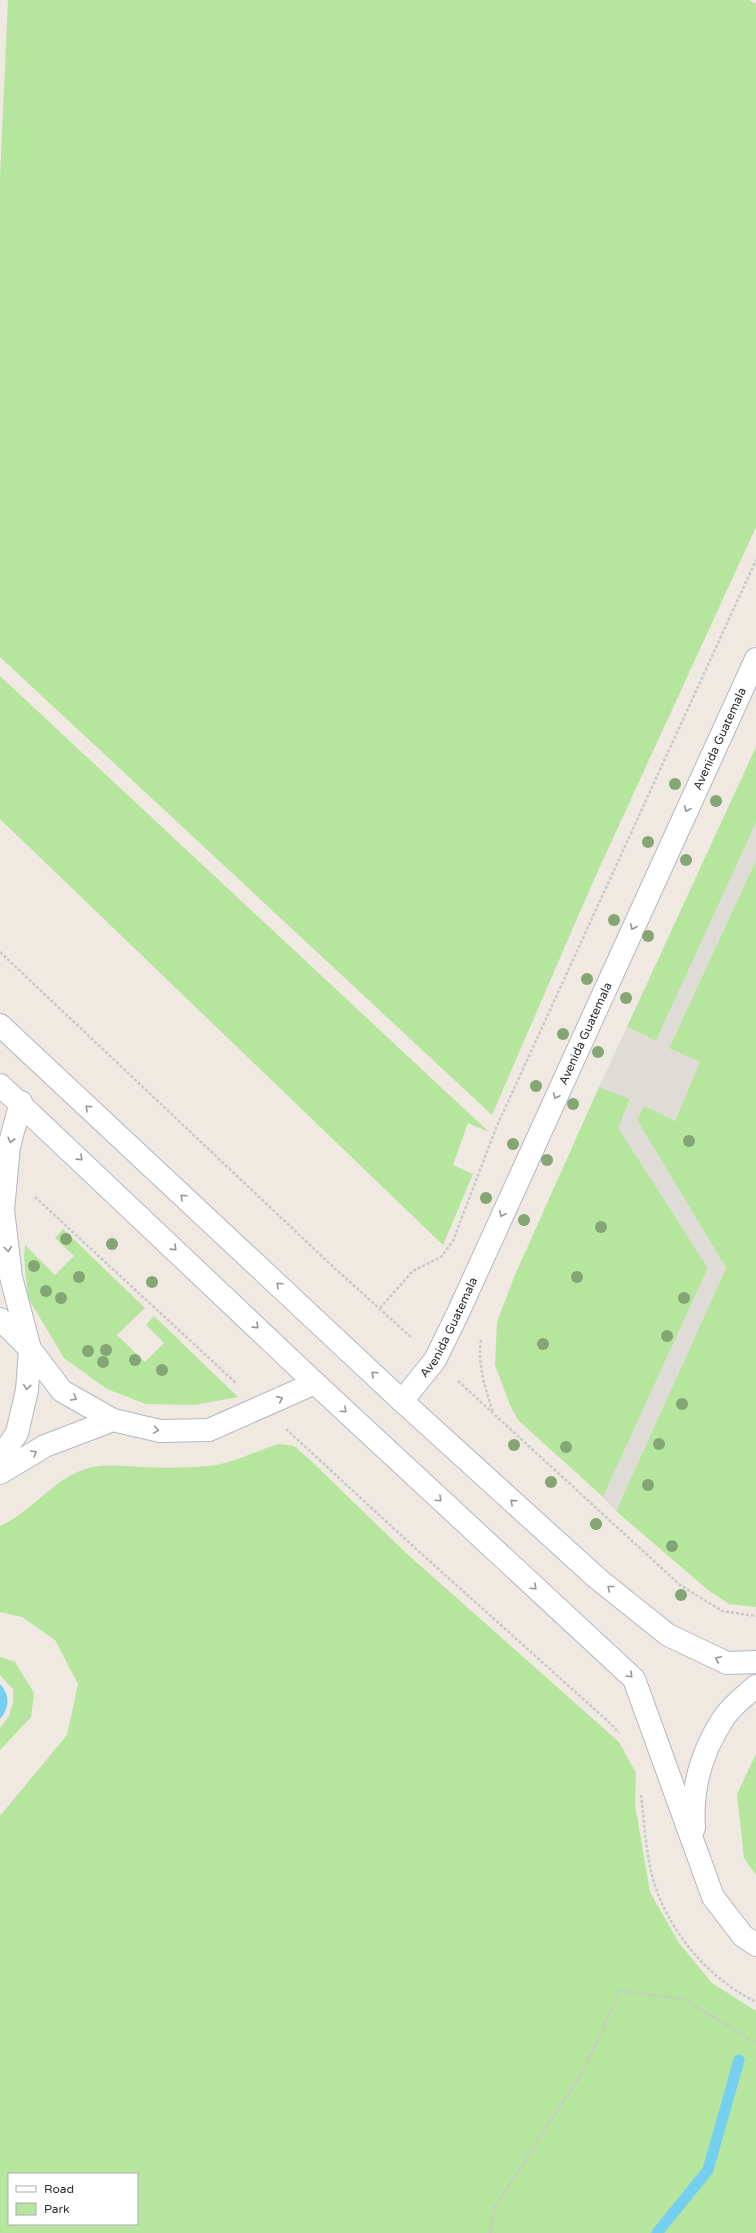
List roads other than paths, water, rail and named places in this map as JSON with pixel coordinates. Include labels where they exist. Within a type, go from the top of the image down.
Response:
[{"type":"main road","name":"Avenida Guatemala","points":[[402,1401],[435,1360],[458,1313],[756,659]]},
{"type":"main road","points":[[0,1025],[402,1401],[598,1579],[668,1635],[727,1663],[756,1662]]},
{"type":"main road","points":[[0,1085],[21,1102],[316,1383],[634,1679],[695,1851],[713,1897],[743,1936],[756,1946]]},
{"type":"main road","points":[[0,1458],[17,1433],[28,1390],[30,1348],[11,1278],[2,1213],[9,1146],[21,1102]]},
{"type":"main road","points":[[0,1319],[30,1348],[62,1391],[112,1420],[160,1431],[208,1430],[316,1383]]},
{"type":"main road","points":[[0,1473],[45,1446],[112,1420]]},
{"type":"main road","points":[[695,1851],[692,1804],[703,1757],[726,1715],[756,1686]]},
{"type":"water","points":[[0,1684],[6,1692],[8,1701],[6,1710],[0,1719]]},
{"type":"waterway","points":[[657,2233],[708,2170],[739,2060]]}]
